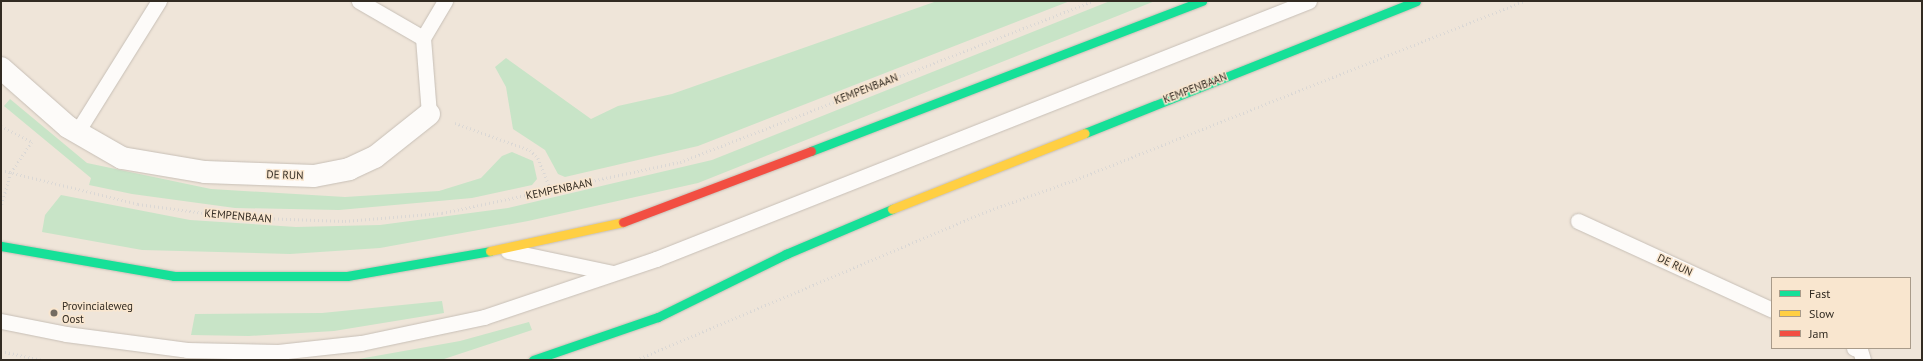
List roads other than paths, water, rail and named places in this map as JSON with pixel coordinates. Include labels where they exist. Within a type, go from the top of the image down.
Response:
[{"type":"main road","points":[[1,246],[38,254],[174,276],[347,276],[501,249],[615,225],[652,212],[1202,1]]},
{"type":"main road","name":"KEMPENBAAN","points":[[533,360],[658,317],[786,254],[876,216],[1416,1]]},
{"type":"street","name":"DE RUN","points":[[1,68],[77,132],[122,158],[205,172],[314,176],[349,169],[375,157],[429,114]]},
{"type":"lane","points":[[77,132],[159,1]]},
{"type":"lane","points":[[359,1],[423,38]]},
{"type":"lane","points":[[429,114],[423,38],[445,1]]},
{"type":"lane","points":[[1,321],[23,326],[187,350],[278,352],[361,343],[484,317],[612,273],[1309,1]]},
{"type":"lane","name":"DE RUN","points":[[1578,221],[1771,310]]},
{"type":"lane","points":[[501,249],[612,273]]},
{"type":"lane","points":[[1857,349],[1860,350],[1863,360]]},
{"type":"lane","points":[[255,360],[278,352]]},
{"type":"place","name":"Provincialeweg Oost","points":[[54,313]]}]
